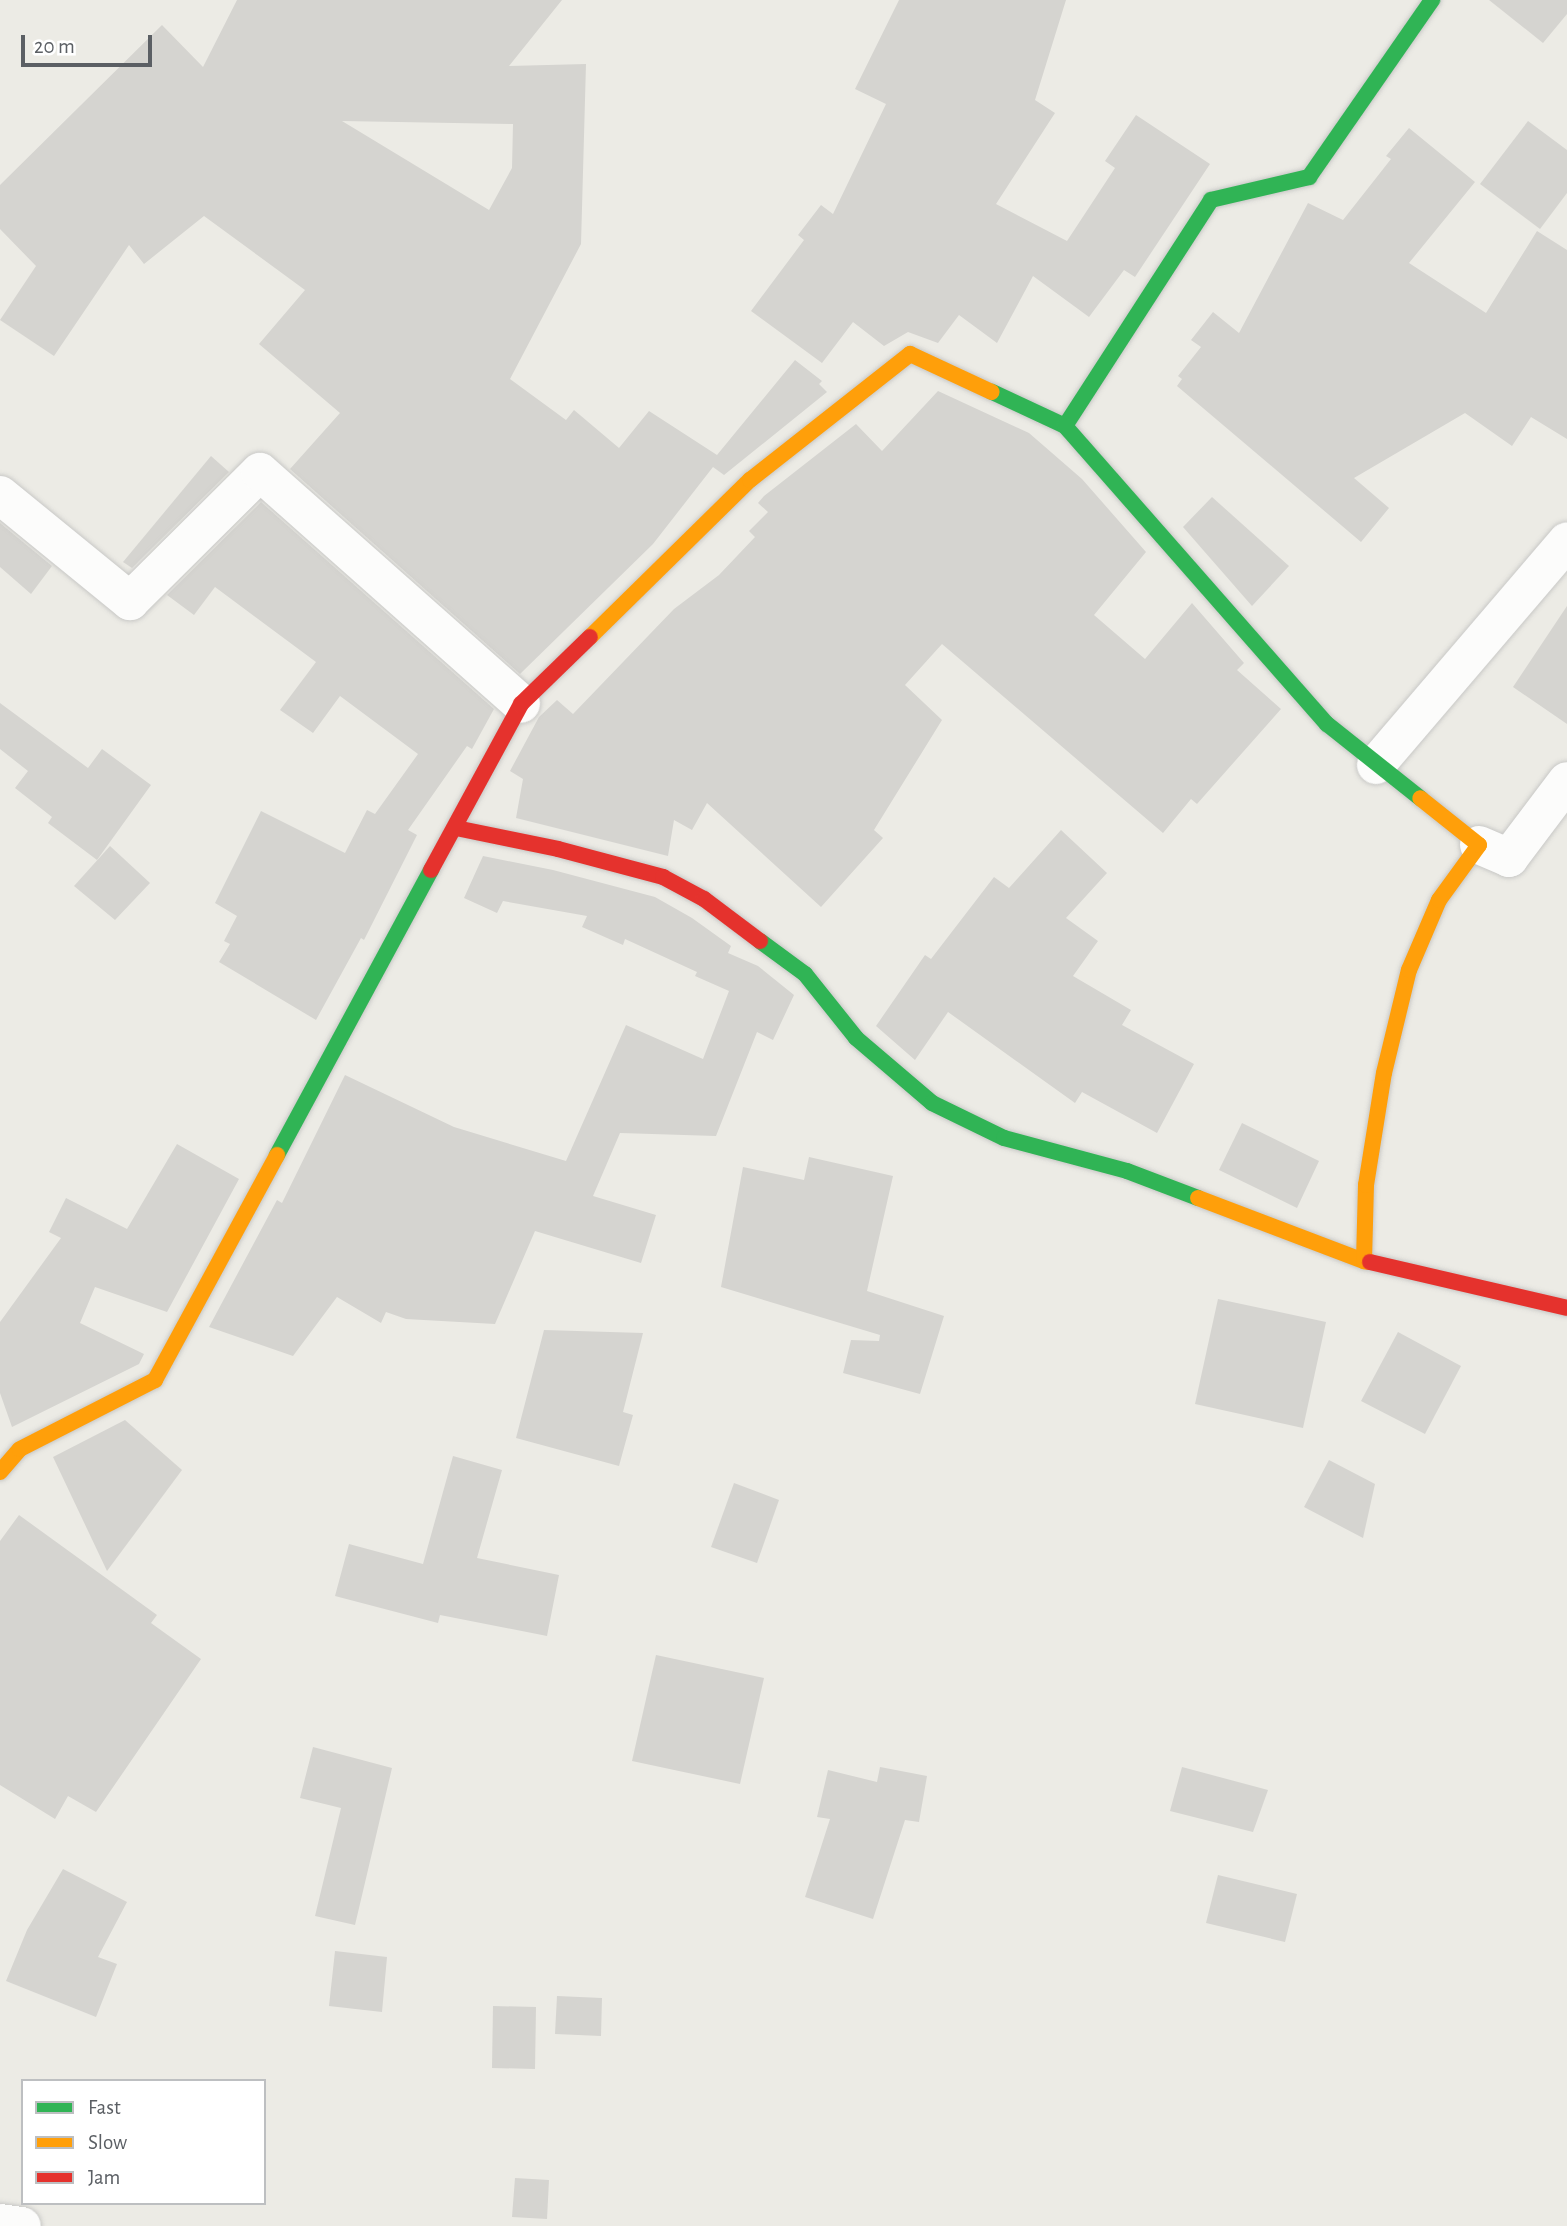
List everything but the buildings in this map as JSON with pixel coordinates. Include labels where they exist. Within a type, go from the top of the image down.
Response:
[{"type":"street","points":[[1065,426],[1210,200],[1309,177],[1432,0]]},
{"type":"street","points":[[0,1472],[20,1449],[155,1380],[521,704],[750,480],[910,354],[1065,426],[1327,724],[1479,845],[1509,858],[1567,781]]},
{"type":"street","points":[[0,495],[130,601],[260,472],[521,704]]},
{"type":"street","points":[[1376,765],[1567,541]]},
{"type":"street","points":[[456,828],[558,849],[663,877],[704,899],[806,974],[856,1038],[932,1102],[1004,1138],[1127,1171],[1364,1261],[1567,1308]]},
{"type":"street","points":[[1364,1261],[1366,1185],[1384,1073],[1409,970],[1439,900],[1479,845]]},
{"type":"street","points":[[0,2223],[22,2226]]},
{"type":"traffic: fast","points":[[992,392],[1065,426],[1211,200],[1309,177],[1432,0]]},
{"type":"traffic: fast","points":[[1065,426],[1327,724],[1420,798]]},
{"type":"traffic: fast","points":[[277,1155],[431,870]]},
{"type":"traffic: fast","points":[[760,941],[805,974],[856,1038],[932,1103],[1004,1138],[1127,1171],[1198,1198]]},
{"type":"traffic: slow","points":[[590,637],[750,480],[910,354],[992,392]]},
{"type":"traffic: slow","points":[[1370,1262],[1364,1261],[1366,1185],[1384,1073],[1409,970],[1439,900],[1479,845],[1420,798]]},
{"type":"traffic: slow","points":[[0,1472],[20,1449],[155,1380],[277,1155]]},
{"type":"traffic: slow","points":[[1198,1198],[1364,1261]]},
{"type":"traffic: jam","points":[[431,870],[521,704],[590,637]]},
{"type":"traffic: jam","points":[[456,828],[558,849],[663,877],[704,899],[760,941]]},
{"type":"traffic: jam","points":[[1370,1262],[1567,1308]]}]
